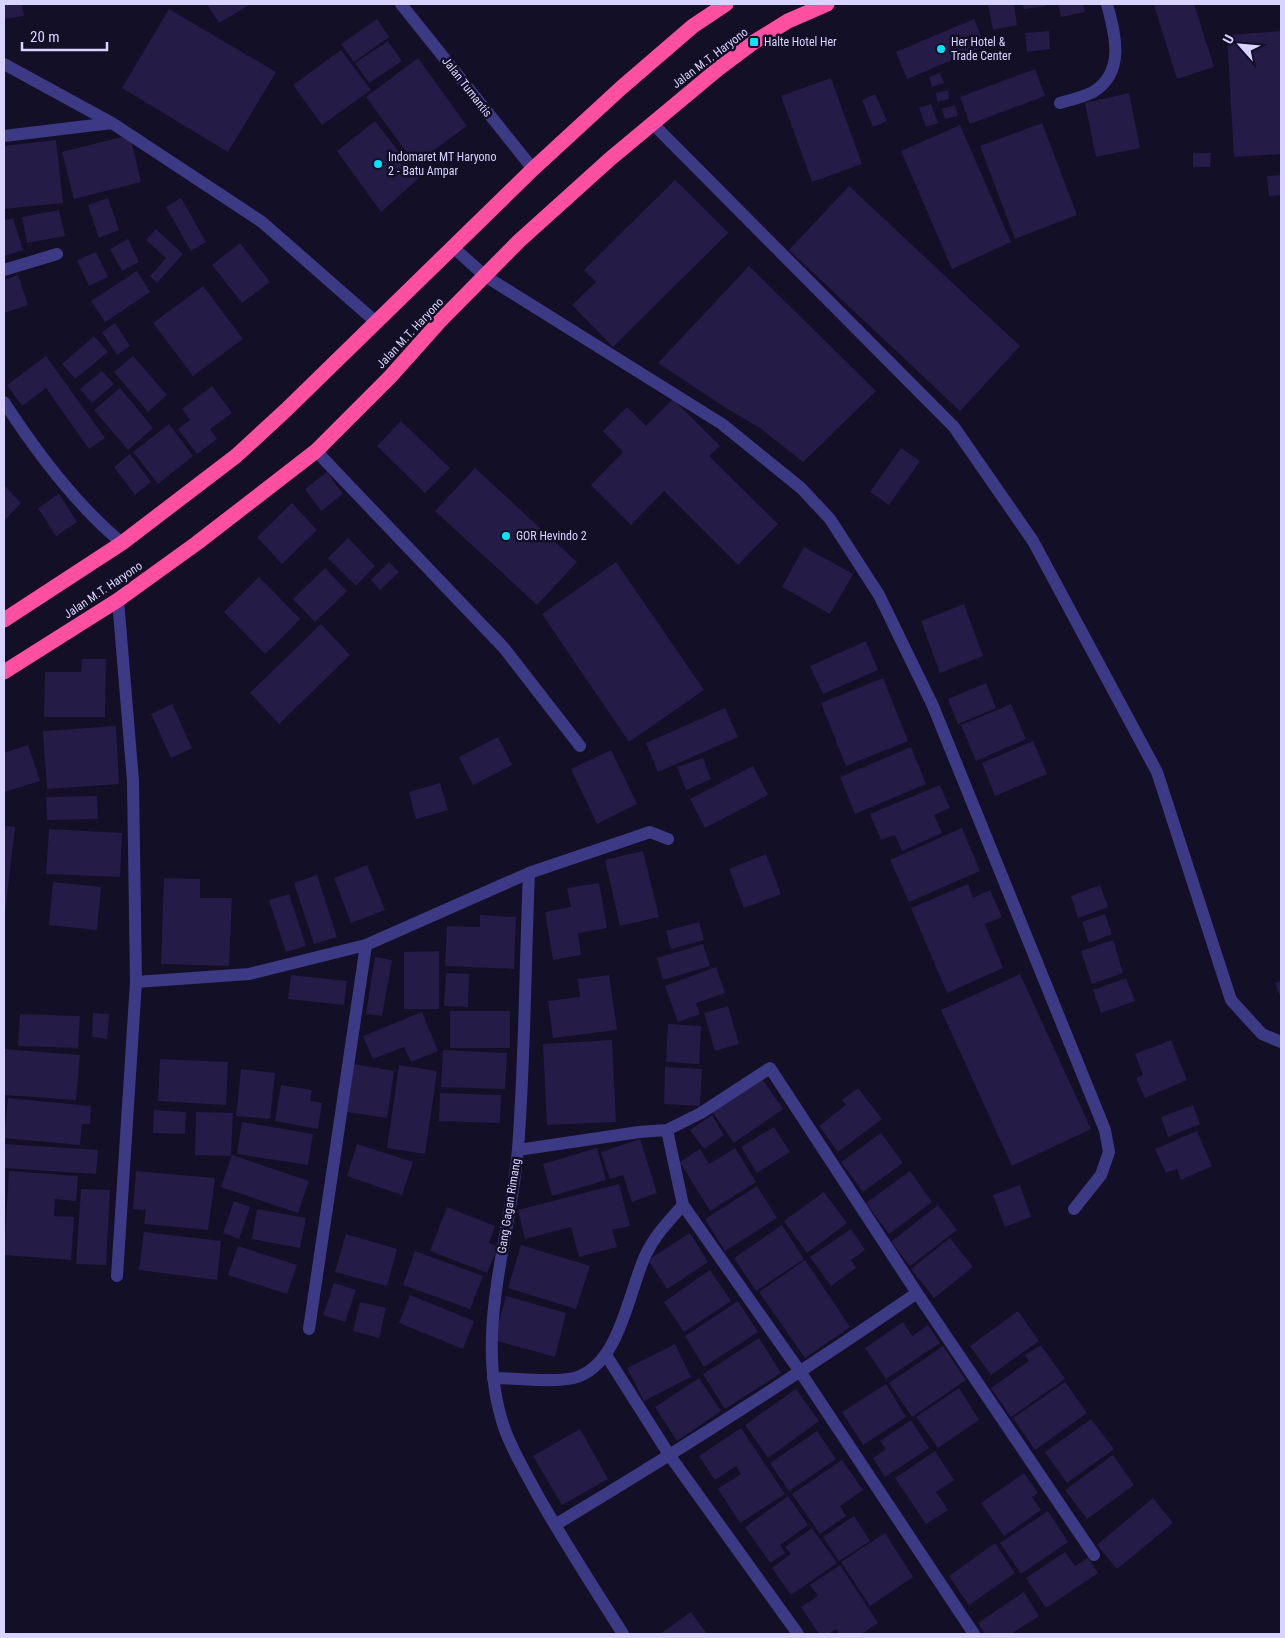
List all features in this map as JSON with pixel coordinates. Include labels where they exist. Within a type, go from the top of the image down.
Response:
[{"type":"highway","points":[[4,620],[59,586],[122,543],[236,456],[533,170],[693,26],[726,4]]},
{"type":"highway","name":"Jalan M.T. Haryono","points":[[4,672],[118,600],[197,543],[316,450],[390,377],[485,276],[563,201],[652,122],[754,42],[788,21],[827,4]]},
{"type":"street","name":"Jalan Tumantis","points":[[402,4],[533,170]]},
{"type":"street","points":[[1060,103],[1093,92],[1108,79],[1115,64],[1116,37],[1107,4]]},
{"type":"street","points":[[4,64],[112,123],[262,222],[376,322]]},
{"type":"street","points":[[652,122],[954,427],[992,479],[1033,541],[1157,772],[1231,1000],[1262,1034],[1281,1042]]},
{"type":"street","points":[[4,136],[112,123]]},
{"type":"street","points":[[454,248],[485,276],[722,424],[801,488],[830,519],[879,595],[933,706],[1106,1130],[1109,1152],[1101,1175],[1074,1209]]},
{"type":"street","points":[[4,270],[57,254]]},
{"type":"street","points":[[4,402],[24,433],[59,478],[101,526],[122,543]]},
{"type":"street","points":[[316,450],[504,648],[580,746]]},
{"type":"street","points":[[117,1276],[136,982],[133,781],[118,600]]},
{"type":"street","points":[[136,982],[249,974],[366,945],[529,873],[650,832],[668,838]]},
{"type":"street","name":"Gang Gagan Rimang","points":[[529,873],[518,1150],[496,1281],[491,1339],[493,1378],[505,1429],[517,1457],[555,1526],[623,1634]]},
{"type":"street","points":[[309,1329],[366,945]]},
{"type":"street","points":[[518,1150],[639,1132],[667,1130],[702,1114],[770,1068],[917,1293],[1094,1554]]},
{"type":"street","points":[[667,1130],[683,1206],[801,1373],[974,1634]]},
{"type":"street","points":[[493,1378],[573,1378],[596,1366],[606,1355],[647,1253],[662,1229],[683,1206]]},
{"type":"street","points":[[555,1526],[801,1373],[917,1293]]},
{"type":"street","points":[[606,1355],[670,1456],[798,1634]]},
{"type":"building","points":[[4,4],[22,4],[24,16],[4,19]]},
{"type":"building","points":[[207,4],[251,4],[219,23]]},
{"type":"building","points":[[988,4],[1014,4],[1017,25],[993,30]]},
{"type":"building","points":[[1023,4],[1045,4],[1046,6],[1024,9]]},
{"type":"building","points":[[1058,4],[1083,4],[1085,12],[1061,17]]},
{"type":"building","points":[[1194,4],[1214,67],[1177,79],[1154,5]]},
{"type":"building","points":[[169,9],[276,72],[228,152],[122,88]]},
{"type":"building","points":[[377,19],[389,37],[354,62],[341,44]]},
{"type":"building","name":"Her Hotel & Trade Center","points":[[974,19],[985,46],[907,79],[896,52]]},
{"type":"building","points":[[1049,31],[1050,49],[1027,52],[1025,33]]},
{"type":"building","points":[[1281,31],[1281,154],[1234,157],[1227,35]]},
{"type":"building","points":[[388,41],[402,61],[369,83],[355,63]]},
{"type":"building","points":[[341,50],[371,90],[322,125],[293,85]]},
{"type":"building","points":[[418,58],[467,126],[415,164],[366,97]]},
{"type":"building","points":[[1035,69],[1045,96],[970,124],[960,97]]},
{"type":"building","points":[[940,73],[944,83],[932,87],[929,77]]},
{"type":"building","points":[[831,78],[862,164],[812,182],[781,96]]},
{"type":"building","points":[[948,90],[949,99],[937,102],[936,93]]},
{"type":"building","points":[[1129,93],[1140,148],[1096,157],[1085,103]]},
{"type":"building","points":[[875,94],[887,121],[873,127],[862,100]]},
{"type":"building","points":[[931,104],[938,123],[926,127],[919,108]]},
{"type":"building","points":[[955,105],[958,116],[945,119],[942,109]]},
{"type":"building","name":"Indomaret MT Haryono 2 - Batu Ampar","points":[[375,121],[419,178],[381,212],[337,151]]},
{"type":"building","points":[[1042,123],[1077,215],[1015,239],[980,146]]},
{"type":"building","points":[[960,125],[1011,242],[952,269],[901,151]]},
{"type":"building","points":[[130,135],[141,182],[74,199],[62,152]]},
{"type":"building","points":[[56,140],[63,203],[4,209],[4,146]]},
{"type":"building","points":[[1193,153],[1211,153],[1210,167],[1193,167]]},
{"type":"building","points":[[1281,175],[1281,195],[1269,196],[1267,176]]},
{"type":"building","points":[[675,180],[728,233],[613,347],[572,305],[596,282],[584,270]]},
{"type":"building","points":[[849,186],[1020,346],[960,411],[789,250]]},
{"type":"building","points":[[108,198],[119,230],[99,238],[88,205]]},
{"type":"building","points":[[181,198],[206,242],[191,251],[166,207]]},
{"type":"building","points":[[59,210],[65,236],[27,243],[22,217]]},
{"type":"building","points":[[13,218],[23,250],[4,256],[4,220]]},
{"type":"building","points":[[156,229],[183,254],[157,283],[150,276],[166,258],[146,240]]},
{"type":"building","points":[[128,239],[139,262],[122,271],[110,249]]},
{"type":"building","points":[[240,243],[270,282],[242,303],[212,265]]},
{"type":"building","points":[[96,252],[108,277],[89,286],[77,260]]},
{"type":"building","points":[[749,266],[876,391],[803,462],[760,428],[658,363]]},
{"type":"building","points":[[137,271],[150,292],[105,322],[91,301]]},
{"type":"building","points":[[18,275],[28,305],[4,313],[4,280]]},
{"type":"building","points":[[203,286],[243,339],[193,376],[153,323]]},
{"type":"building","points":[[115,323],[130,346],[117,355],[102,332]]},
{"type":"building","points":[[94,336],[108,352],[75,379],[62,364]]},
{"type":"building","points":[[46,356],[105,438],[89,449],[46,388],[22,406],[7,385]]},
{"type":"building","points":[[133,356],[167,395],[148,412],[114,372]]},
{"type":"building","points":[[102,371],[114,384],[92,403],[80,389]]},
{"type":"building","points":[[212,386],[232,413],[210,429],[217,439],[197,454],[178,429],[190,420],[182,409]]},
{"type":"building","points":[[120,388],[153,428],[128,450],[94,410]]},
{"type":"building","points":[[673,399],[720,446],[709,456],[778,524],[738,565],[664,491],[631,525],[591,485],[623,452],[603,431],[627,407],[646,426]]},
{"type":"building","points":[[401,421],[450,468],[425,493],[377,446]]},
{"type":"building","points":[[169,424],[193,456],[158,484],[133,452]]},
{"type":"building","points":[[901,448],[920,461],[889,505],[870,492]]},
{"type":"building","points":[[130,454],[151,482],[135,495],[114,467]]},
{"type":"building","name":"GOR Hevindo 2","points":[[475,468],[577,562],[537,605],[435,511]]},
{"type":"building","points":[[327,472],[343,494],[321,511],[305,489]]},
{"type":"building","points":[[4,485],[21,503],[4,521]]},
{"type":"building","points":[[59,494],[77,522],[56,536],[38,508]]},
{"type":"building","points":[[292,503],[317,530],[282,564],[257,537]]},
{"type":"building","points":[[348,538],[375,566],[356,586],[328,558]]},
{"type":"building","points":[[804,547],[853,574],[830,614],[782,587]]},
{"type":"building","points":[[389,562],[399,572],[380,590],[371,580]]},
{"type":"building","points":[[616,562],[704,690],[629,742],[542,614]]},
{"type":"building","points":[[325,568],[347,591],[315,622],[293,599]]},
{"type":"building","points":[[259,577],[300,619],[265,654],[224,612]]},
{"type":"building","points":[[964,604],[983,656],[940,673],[921,621]]},
{"type":"building","points":[[321,624],[350,655],[279,724],[250,693]]},
{"type":"building","points":[[866,641],[878,670],[823,694],[810,666]]},
{"type":"building","points":[[82,659],[106,659],[105,717],[44,717],[45,672],[81,672]]},
{"type":"building","points":[[883,678],[908,741],[846,766],[821,703]]},
{"type":"building","points":[[986,683],[996,708],[958,724],[948,699]]},
{"type":"building","points":[[172,704],[192,748],[171,758],[151,714]]},
{"type":"building","points":[[1011,704],[1026,739],[976,761],[961,725]]},
{"type":"building","points":[[725,708],[738,737],[658,772],[646,743]]},
{"type":"building","points":[[116,726],[119,784],[47,789],[43,731]]},
{"type":"building","points":[[498,737],[512,765],[473,785],[459,757]]},
{"type":"building","points":[[1033,741],[1047,774],[995,796],[982,763]]},
{"type":"building","points":[[28,745],[40,781],[4,792],[4,753]]},
{"type":"building","points":[[911,747],[926,784],[855,814],[840,777]]},
{"type":"building","points":[[611,750],[637,804],[597,824],[571,769]]},
{"type":"building","points":[[703,758],[711,779],[686,790],[677,767]]},
{"type":"building","points":[[753,766],[768,795],[705,828],[690,799]]},
{"type":"building","points":[[440,783],[448,810],[416,819],[409,792]]},
{"type":"building","points":[[940,785],[950,808],[934,815],[942,833],[902,851],[895,835],[881,840],[870,814]]},
{"type":"building","points":[[97,796],[98,819],[47,820],[46,797]]},
{"type":"building","points":[[4,826],[15,827],[5,913],[4,913]]},
{"type":"building","points":[[962,828],[980,871],[909,902],[890,860]]},
{"type":"building","points":[[49,829],[122,833],[120,877],[46,874]]},
{"type":"building","points":[[643,851],[659,917],[620,926],[605,860]]},
{"type":"building","points":[[766,854],[781,894],[744,908],[729,869]]},
{"type":"building","points":[[367,865],[385,910],[351,923],[334,878]]},
{"type":"building","points":[[317,875],[337,937],[314,944],[294,883]]},
{"type":"building","points":[[164,878],[200,879],[200,898],[232,898],[229,966],[161,964]]},
{"type":"building","points":[[53,882],[101,887],[97,930],[49,925]]},
{"type":"building","points":[[599,883],[607,928],[578,933],[581,955],[553,960],[545,912],[571,907],[567,888]]},
{"type":"building","points":[[968,884],[973,898],[990,890],[1002,917],[985,924],[1003,968],[947,993],[911,908]]},
{"type":"building","points":[[1100,885],[1108,907],[1078,918],[1071,896]]},
{"type":"building","points":[[289,894],[306,946],[286,952],[269,900]]},
{"type":"building","points":[[1105,914],[1112,934],[1089,943],[1082,922]]},
{"type":"building","points":[[480,915],[516,917],[514,969],[445,966],[447,926],[480,927]]},
{"type":"building","points":[[699,922],[704,940],[671,949],[666,931]]},
{"type":"building","points":[[1113,940],[1123,973],[1092,984],[1081,951]]},
{"type":"building","points":[[703,944],[710,966],[663,980],[657,958]]},
{"type":"building","points":[[439,951],[439,1009],[404,1009],[404,952]]},
{"type":"building","points":[[375,957],[392,960],[382,1016],[366,1014]]},
{"type":"building","points":[[716,967],[725,993],[696,1003],[700,1014],[678,1022],[665,986]]},
{"type":"building","points":[[446,973],[469,974],[468,1007],[444,1006]]},
{"type":"building","points":[[1020,974],[1091,1129],[1012,1166],[941,1010]]},
{"type":"building","points":[[291,975],[347,981],[344,1005],[288,999]]},
{"type":"building","points":[[609,975],[617,1030],[553,1038],[548,1001],[580,997],[578,979]]},
{"type":"building","points":[[1126,978],[1135,1001],[1101,1013],[1093,990]]},
{"type":"building","points":[[1281,981],[1281,999],[1275,983]]},
{"type":"building","points":[[728,1006],[739,1044],[715,1051],[704,1013]]},
{"type":"building","points":[[450,1011],[510,1011],[510,1048],[450,1048]]},
{"type":"building","points":[[422,1012],[438,1051],[411,1062],[404,1047],[373,1059],[363,1036]]},
{"type":"building","points":[[93,1013],[109,1014],[107,1039],[92,1037]]},
{"type":"building","points":[[20,1014],[80,1016],[78,1048],[18,1046]]},
{"type":"building","points":[[668,1024],[701,1026],[699,1064],[666,1062]]},
{"type":"building","points":[[612,1040],[616,1122],[547,1125],[543,1044]]},
{"type":"building","points":[[1171,1040],[1187,1080],[1145,1098],[1136,1078],[1143,1075],[1135,1054]]},
{"type":"building","points":[[4,1049],[80,1055],[76,1100],[4,1095]]},
{"type":"building","points":[[443,1050],[507,1053],[505,1089],[441,1087]]},
{"type":"building","points":[[160,1059],[228,1062],[226,1105],[158,1101]]},
{"type":"building","points":[[354,1064],[394,1071],[387,1118],[347,1112]]},
{"type":"building","points":[[399,1065],[437,1071],[425,1154],[387,1148]]},
{"type":"building","points":[[665,1067],[702,1069],[700,1106],[664,1104]]},
{"type":"building","points":[[241,1069],[275,1073],[270,1119],[236,1116]]},
{"type":"building","points":[[760,1076],[783,1109],[734,1143],[711,1110]]},
{"type":"building","points":[[281,1085],[312,1090],[310,1101],[322,1103],[318,1129],[275,1121]]},
{"type":"building","points":[[858,1088],[882,1119],[838,1152],[819,1126],[846,1105],[842,1100]]},
{"type":"building","points":[[440,1093],[501,1095],[500,1123],[439,1121]]},
{"type":"building","points":[[8,1098],[91,1106],[90,1124],[82,1124],[80,1145],[4,1138]]},
{"type":"building","points":[[1193,1105],[1200,1124],[1168,1137],[1161,1117]]},
{"type":"building","points":[[154,1110],[186,1112],[185,1134],[153,1133]]},
{"type":"building","points":[[196,1112],[233,1113],[231,1156],[195,1155]]},
{"type":"building","points":[[712,1115],[724,1135],[704,1149],[690,1130]]},
{"type":"building","points":[[242,1122],[313,1134],[308,1165],[237,1154]]},
{"type":"building","points":[[774,1127],[790,1152],[757,1173],[741,1147]]},
{"type":"building","points":[[1197,1131],[1212,1166],[1181,1180],[1177,1169],[1166,1173],[1155,1149]]},
{"type":"building","points":[[881,1133],[903,1163],[863,1192],[841,1162]]},
{"type":"building","points":[[640,1139],[657,1193],[632,1202],[623,1175],[610,1179],[601,1152]]},
{"type":"building","points":[[4,1144],[98,1150],[96,1174],[4,1168]]},
{"type":"building","points":[[357,1144],[413,1162],[402,1195],[347,1176]]},
{"type":"building","points":[[597,1148],[606,1180],[552,1196],[543,1164]]},
{"type":"building","points":[[735,1148],[756,1182],[710,1211],[680,1162],[700,1149],[709,1164]]},
{"type":"building","points":[[232,1155],[309,1181],[298,1213],[221,1187]]},
{"type":"building","points":[[9,1171],[78,1176],[76,1201],[55,1199],[54,1216],[74,1217],[71,1260],[4,1255]]},
{"type":"building","points":[[136,1171],[215,1178],[208,1230],[144,1224],[146,1210],[133,1209]]},
{"type":"building","points":[[910,1171],[932,1202],[889,1234],[866,1203]]},
{"type":"building","points":[[619,1184],[630,1226],[612,1230],[617,1247],[579,1257],[571,1227],[525,1239],[518,1210]]},
{"type":"building","points":[[1020,1185],[1031,1217],[1005,1227],[993,1195]]},
{"type":"building","points":[[757,1186],[777,1218],[725,1251],[705,1219]]},
{"type":"building","points":[[81,1189],[110,1190],[106,1265],[76,1264]]},
{"type":"building","points":[[824,1192],[847,1223],[807,1253],[784,1221]]},
{"type":"building","points":[[234,1201],[250,1207],[239,1239],[223,1233]]},
{"type":"building","points":[[938,1205],[957,1230],[910,1266],[891,1242]]},
{"type":"building","points":[[447,1207],[495,1226],[489,1243],[498,1247],[487,1273],[430,1251]]},
{"type":"building","points":[[257,1209],[306,1218],[300,1248],[252,1239]]},
{"type":"building","points":[[782,1225],[804,1259],[756,1291],[734,1258]]},
{"type":"building","points":[[851,1229],[865,1250],[851,1260],[856,1268],[831,1286],[810,1257]]},
{"type":"building","points":[[144,1232],[221,1241],[217,1280],[139,1270]]},
{"type":"building","points":[[690,1233],[708,1262],[667,1289],[648,1260]]},
{"type":"building","points":[[346,1234],[397,1249],[387,1286],[335,1272]]},
{"type":"building","points":[[950,1238],[973,1267],[934,1298],[911,1269]]},
{"type":"building","points":[[521,1245],[590,1266],[576,1309],[508,1288]]},
{"type":"building","points":[[238,1246],[297,1265],[287,1294],[228,1275]]},
{"type":"building","points":[[415,1251],[483,1276],[470,1309],[403,1285]]},
{"type":"building","points":[[805,1260],[850,1327],[805,1358],[759,1292]]},
{"type":"building","points":[[710,1270],[731,1301],[684,1332],[664,1302]]},
{"type":"building","points":[[334,1283],[356,1290],[345,1322],[323,1315]]},
{"type":"building","points":[[410,1295],[474,1321],[463,1349],[399,1323]]},
{"type":"building","points":[[506,1296],[566,1313],[555,1357],[494,1340]]},
{"type":"building","points":[[738,1301],[758,1332],[704,1367],[685,1336]]},
{"type":"building","points":[[360,1302],[386,1308],[379,1338],[353,1331]]},
{"type":"building","points":[[1018,1311],[1039,1341],[991,1375],[970,1346]]},
{"type":"building","points":[[903,1322],[912,1336],[928,1325],[940,1343],[886,1379],[865,1348]]},
{"type":"building","points":[[759,1338],[781,1373],[725,1409],[703,1374]]},
{"type":"building","points":[[675,1344],[691,1377],[644,1401],[627,1368]]},
{"type":"building","points":[[1041,1345],[1065,1379],[1011,1417],[991,1388],[1029,1361],[1025,1355]]},
{"type":"building","points":[[943,1346],[966,1380],[912,1417],[889,1383]]},
{"type":"building","points":[[699,1378],[721,1411],[677,1441],[655,1407]]},
{"type":"building","points":[[1065,1382],[1087,1413],[1035,1450],[1013,1418]]},
{"type":"building","points":[[886,1384],[906,1417],[863,1445],[842,1412]]},
{"type":"building","points":[[959,1388],[979,1420],[938,1448],[916,1417]]},
{"type":"building","points":[[796,1389],[819,1421],[768,1458],[745,1425]]},
{"type":"building","points":[[1091,1419],[1114,1449],[1067,1483],[1045,1452]]},
{"type":"building","points":[[911,1420],[929,1448],[885,1477],[873,1458],[886,1449],[880,1441]]},
{"type":"building","points":[[741,1428],[785,1494],[740,1523],[718,1489],[741,1474],[736,1466],[715,1480],[699,1456]]},
{"type":"building","points":[[580,1429],[608,1479],[562,1505],[533,1456]]},
{"type":"building","points":[[817,1431],[836,1459],[789,1491],[770,1463]]},
{"type":"building","points":[[935,1451],[954,1480],[936,1492],[948,1510],[926,1524],[895,1478]]},
{"type":"building","points":[[1113,1455],[1134,1485],[1087,1519],[1065,1490]]},
{"type":"building","points":[[842,1460],[863,1490],[840,1506],[846,1516],[820,1534],[792,1494]]},
{"type":"building","points":[[1024,1473],[1038,1493],[1032,1497],[1041,1510],[1004,1536],[981,1503]]},
{"type":"building","points":[[788,1496],[808,1525],[780,1545],[785,1553],[770,1563],[745,1527]]},
{"type":"building","points":[[1153,1498],[1173,1523],[1117,1569],[1097,1545]]},
{"type":"building","points":[[1048,1511],[1068,1542],[1021,1574],[1000,1543]]},
{"type":"building","points":[[854,1516],[870,1541],[839,1561],[823,1537]]},
{"type":"building","points":[[812,1528],[837,1563],[791,1595],[772,1568],[791,1554],[785,1547]]},
{"type":"building","points":[[885,1533],[913,1577],[870,1606],[841,1562]]},
{"type":"building","points":[[995,1543],[1015,1573],[969,1605],[949,1576]]},
{"type":"building","points":[[1065,1552],[1075,1566],[1088,1558],[1098,1573],[1046,1608],[1026,1578]]},
{"type":"building","points":[[840,1565],[878,1623],[861,1634],[840,1634],[836,1629],[829,1634],[819,1634],[801,1607],[818,1596],[810,1585]]},
{"type":"building","points":[[1024,1592],[1039,1616],[1011,1634],[985,1634],[978,1623]]},
{"type":"building","points":[[691,1612],[707,1634],[660,1634]]},
{"type":"place","name":"Halte Hotel Her","points":[[754,42]]},
{"type":"place","name":"Her Hotel & Trade Center","points":[[941,49]]},
{"type":"place","name":"Indomaret MT Haryono 2 - Batu Ampar","points":[[378,164]]},
{"type":"place","name":"GOR Hevindo 2","points":[[506,536]]}]
